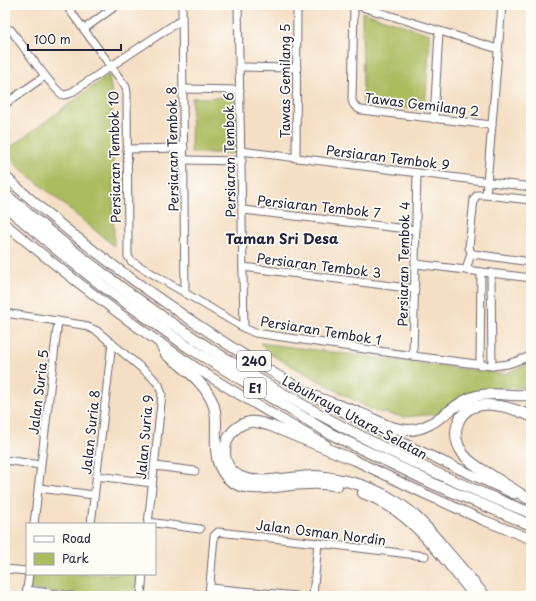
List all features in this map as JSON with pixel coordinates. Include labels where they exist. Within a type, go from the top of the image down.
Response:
[{"type":"highway","name":"Lebuhraya Utara–Selatan","points":[[5,194],[88,263],[152,310],[207,348],[271,388],[374,444],[451,480],[531,513]]},
{"type":"highway","name":"Lebuhraya Utara–Selatan","points":[[5,206],[104,287],[188,347],[329,433],[436,485],[531,525]]},
{"type":"highway","points":[[160,343],[166,354],[197,379],[210,398],[216,416],[217,458],[222,470],[229,479],[243,487],[251,488],[315,483],[331,484],[352,489],[371,496],[388,505],[414,524],[475,596]]},
{"type":"highway","points":[[316,397],[362,414],[392,428],[408,430],[417,429],[429,424],[464,401],[476,396],[492,394],[518,396],[531,395]]},
{"type":"highway","points":[[529,499],[469,461],[457,443],[456,430],[461,417],[467,411],[478,406],[500,406],[531,416]]},
{"type":"highway","points":[[352,459],[271,426],[252,422],[242,424],[235,429],[229,436],[225,445],[224,454],[231,470],[246,480],[256,481],[301,476],[320,476],[358,484],[379,492],[397,502],[424,524],[485,596]]},
{"type":"main road","name":"240","points":[[5,176],[97,254],[145,289],[228,345],[316,397],[409,446],[529,499]]},
{"type":"main road","points":[[5,224],[78,283],[160,343],[256,404],[352,459],[476,517],[531,539]]},
{"type":"street","name":"Persiaran Tembok 10","points":[[66,5],[127,89],[128,256]]},
{"type":"street","points":[[84,29],[117,5]]},
{"type":"street","name":"Persiaran Tembok 8","points":[[182,5],[185,293]]},
{"type":"street","name":"Persiaran Tembok 6","points":[[238,5],[244,328]]},
{"type":"street","name":"Tawas Gemilang 5","points":[[296,158],[297,5]]},
{"type":"street","points":[[355,5],[498,50]]},
{"type":"street","name":"Tawas Gemilang 2","points":[[355,5],[352,100],[354,104],[361,110],[492,125]]},
{"type":"street","points":[[486,194],[502,5]]},
{"type":"street","points":[[7,29],[11,30],[61,94],[65,95],[181,20]]},
{"type":"street","points":[[434,119],[439,32]]},
{"type":"street","points":[[240,67],[297,68]]},
{"type":"street","points":[[5,104],[46,76]]},
{"type":"street","points":[[183,89],[240,90]]},
{"type":"street","points":[[127,149],[184,148]]},
{"type":"street","name":"Persiaran Tembok 9","points":[[241,151],[531,187]]},
{"type":"street","points":[[184,160],[242,161]]},
{"type":"street","name":"Persiaran Tembok 4","points":[[413,356],[417,173]]},
{"type":"street","points":[[466,270],[471,253],[469,247],[474,199],[477,195],[486,194],[531,200]]},
{"type":"street","name":"Persiaran Tembok 7","points":[[243,210],[416,230]]},
{"type":"street","points":[[471,253],[531,262]]},
{"type":"street","name":"Persiaran Tembok 1","points":[[128,256],[131,261],[244,328],[261,335],[492,366],[508,364],[531,356]]},
{"type":"street","points":[[416,264],[531,278]]},
{"type":"street","name":"Persiaran Tembok 3","points":[[243,267],[415,289]]},
{"type":"street","points":[[480,364],[481,272]]},
{"type":"street","points":[[491,273],[492,366]]},
{"type":"street","name":"Jalan Suria 9","points":[[5,312],[89,327],[112,342],[151,376],[161,389],[162,394],[148,523]]},
{"type":"street","name":"Jalan Suria 5","points":[[34,523],[58,321]]},
{"type":"street","name":"Jalan Suria 8","points":[[91,523],[112,342]]},
{"type":"street","points":[[5,460],[41,465]]},
{"type":"street","points":[[155,466],[194,471]]},
{"type":"street","points":[[97,476],[152,483]]},
{"type":"street","points":[[39,488],[94,495]]},
{"type":"street","points":[[156,524],[200,529]]},
{"type":"street","name":"Jalan Osman Nordin","points":[[210,588],[216,533],[218,532],[425,556]]},
{"type":"street","points":[[314,596],[318,543]]},
{"type":"street","points":[[5,569],[26,571]]},
{"type":"street","points":[[29,575],[27,593],[72,596]]},
{"type":"street","points":[[140,596],[143,575]]},
{"type":"street","points":[[209,596],[210,588],[264,595],[296,596]]},
{"type":"green space","points":[[362,12],[430,34],[425,110],[363,104]]},
{"type":"green space","points":[[109,75],[112,95],[114,246],[15,164],[9,148]]},
{"type":"green space","points":[[235,97],[238,153],[191,153],[192,98]]},
{"type":"green space","points":[[260,343],[504,374],[531,363],[531,387],[493,388],[465,394],[437,414],[404,417],[374,411],[272,355]]},
{"type":"green space","points":[[31,575],[139,575],[138,596],[84,596],[29,589]]},
{"type":"district","name":"Taman Sri Desa","points":[[282,238]]}]
